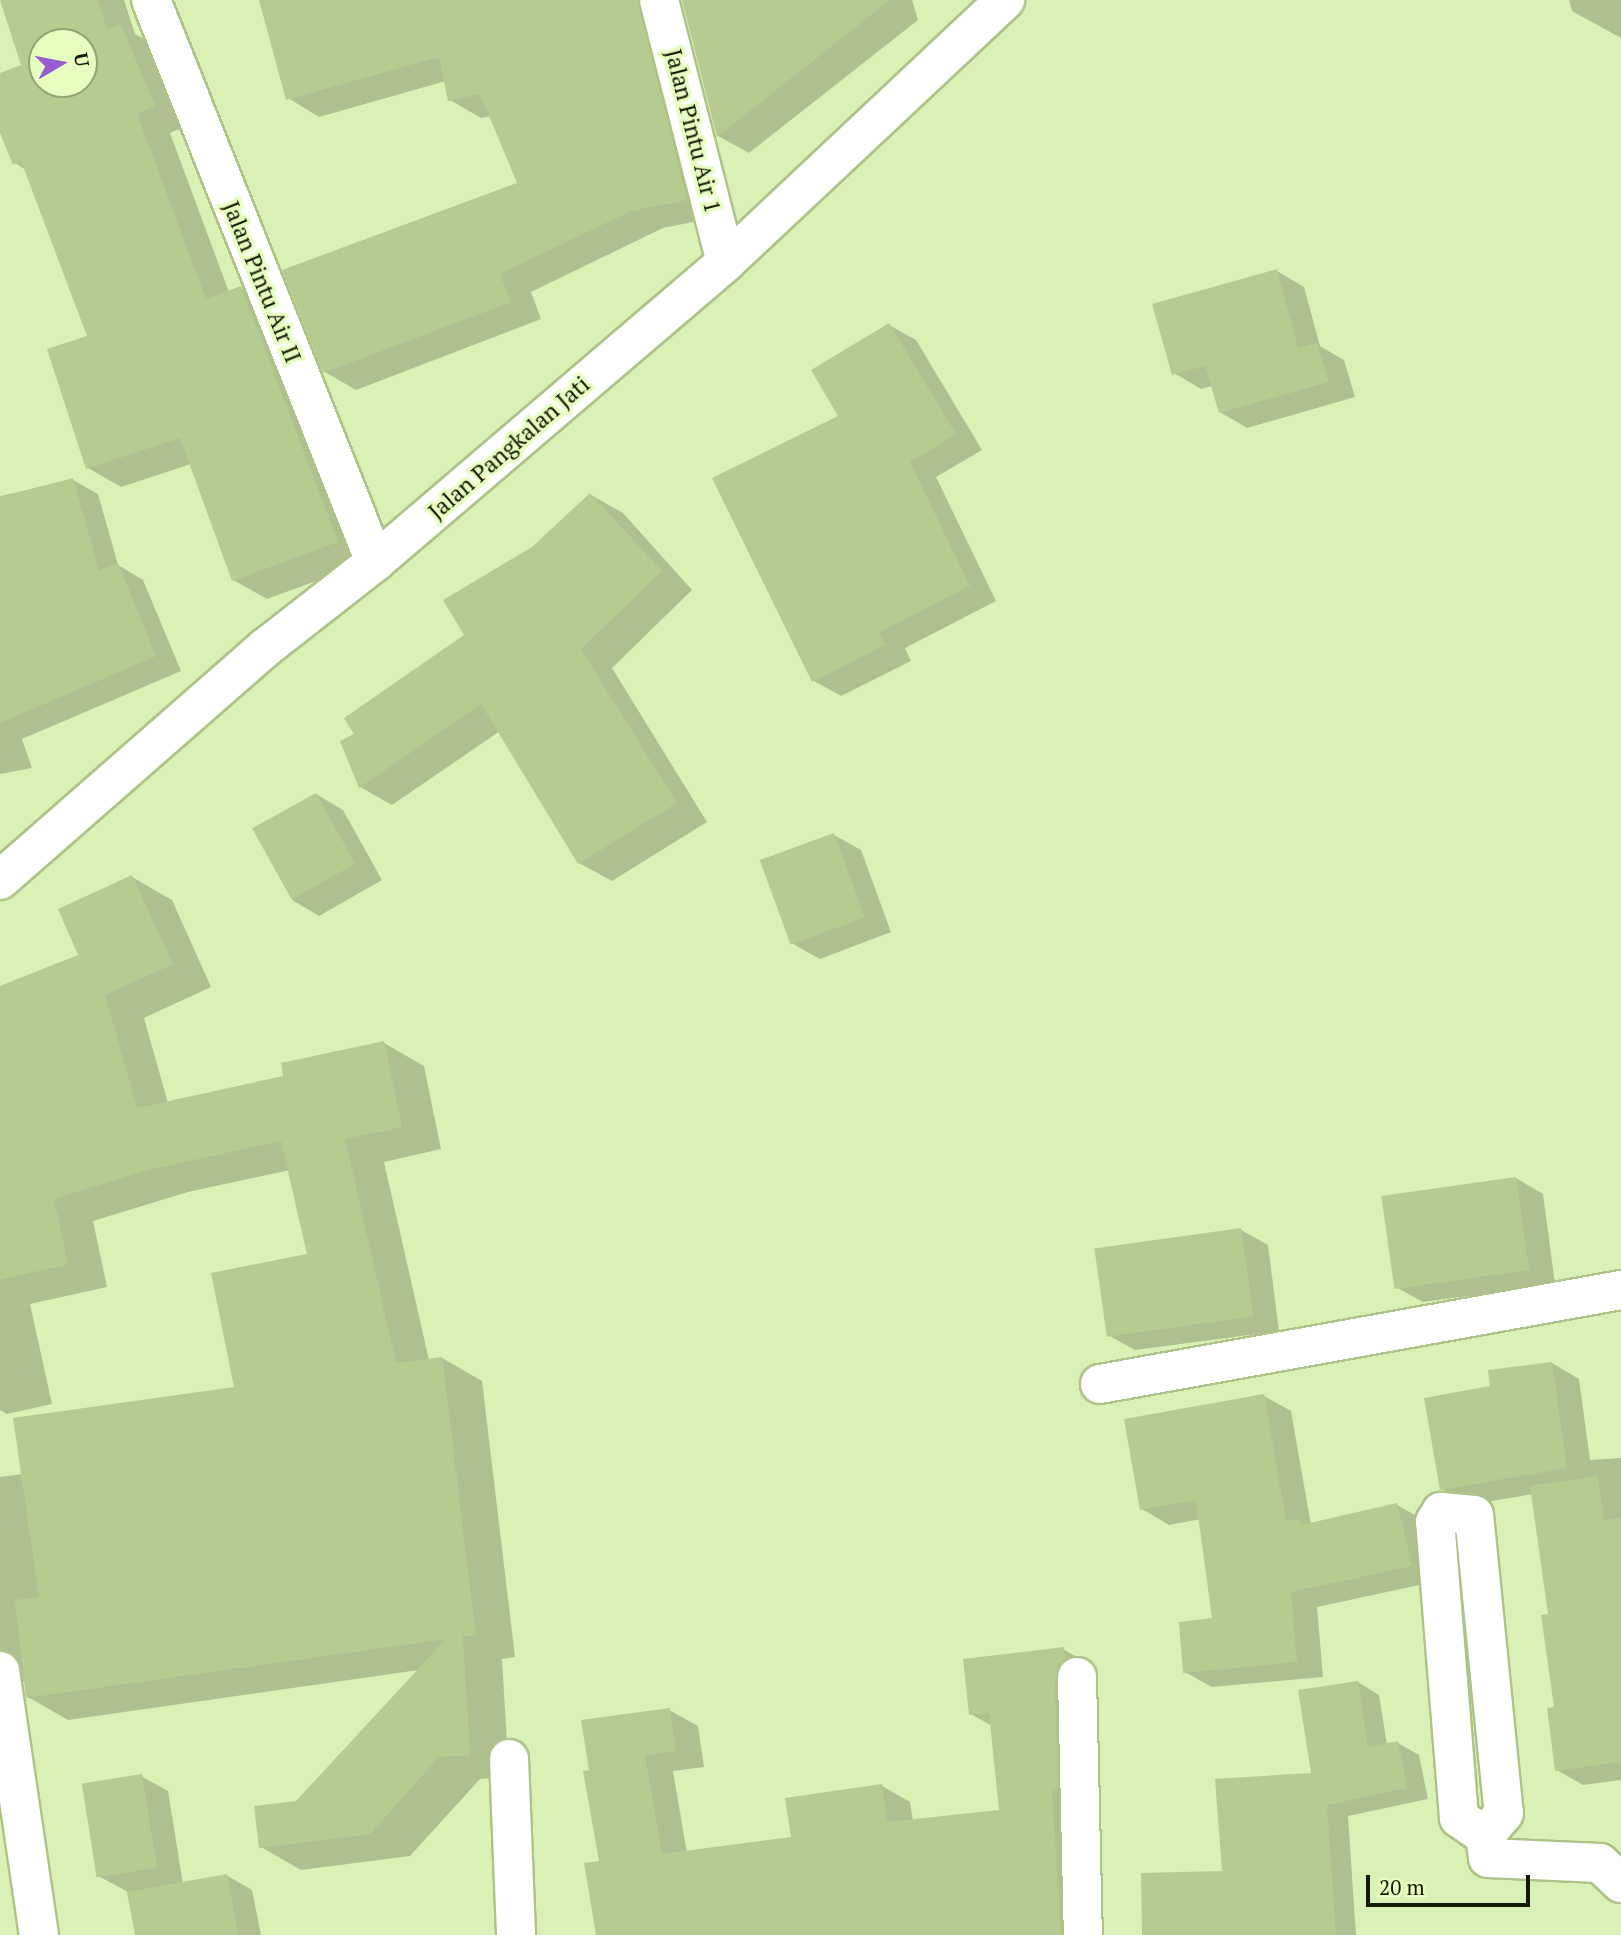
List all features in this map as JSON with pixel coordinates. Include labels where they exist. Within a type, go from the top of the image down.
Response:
[{"type":"street","name":"Jalan Pintu Air II","points":[[151,0],[375,562]]},
{"type":"street","name":"Jalan Pintu Air 1","points":[[659,0],[726,262]]},
{"type":"street","name":"Jalan Pangkalan Jati","points":[[0,880],[265,648],[375,562],[726,262],[1005,0]]},
{"type":"street","points":[[1100,1384],[1621,1290]]},
{"type":"street","points":[[1485,1836],[1504,1813],[1474,1515],[1441,1513],[1435,1522],[1459,1818],[1485,1836],[1492,1860],[1600,1863],[1621,1883]]},
{"type":"street","points":[[0,1671],[39,1935]]},
{"type":"street","points":[[1077,1677],[1083,1935]]},
{"type":"street","points":[[509,1759],[516,1935]]},
{"type":"building","points":[[0,0],[98,0],[107,29],[121,24],[155,106],[137,114],[206,299],[241,286],[338,542],[232,581],[180,438],[86,469],[47,349],[87,336],[21,161],[13,165],[0,133],[0,73],[21,65]]},
{"type":"building","points":[[259,0],[638,0],[687,200],[631,211],[500,274],[511,302],[323,373],[282,270],[517,183],[480,94],[448,101],[439,57],[286,100]]},
{"type":"building","points":[[682,0],[890,0],[717,137]]},
{"type":"building","points":[[1277,269],[1298,348],[1317,343],[1329,382],[1219,413],[1205,366],[1172,375],[1152,304]]},
{"type":"building","points":[[889,323],[956,434],[910,462],[970,586],[879,632],[885,645],[812,682],[712,478],[838,416],[811,370]]},
{"type":"building","points":[[73,478],[99,571],[118,563],[156,656],[0,723],[0,497]]},
{"type":"building","points":[[590,493],[662,571],[581,649],[677,803],[578,864],[481,704],[359,788],[340,741],[354,734],[344,718],[464,635],[443,600],[532,547]]},
{"type":"building","points":[[316,793],[355,864],[291,899],[252,828]]},
{"type":"building","points":[[834,833],[865,918],[791,945],[760,860]]},
{"type":"building","points":[[132,875],[173,964],[105,995],[137,1108],[283,1076],[281,1063],[384,1041],[402,1127],[345,1139],[396,1363],[442,1357],[476,1635],[463,1636],[470,1755],[439,1757],[370,1834],[259,1848],[254,1806],[296,1801],[446,1639],[26,1698],[15,1600],[39,1597],[13,1418],[234,1387],[211,1273],[307,1254],[281,1141],[148,1170],[54,1199],[68,1264],[0,1280],[0,986],[78,955],[58,909]]},
{"type":"building","points":[[1516,1177],[1529,1270],[1394,1289],[1381,1196]]},
{"type":"building","points":[[1241,1228],[1253,1316],[1107,1337],[1094,1249]]},
{"type":"building","points":[[1552,1362],[1567,1468],[1440,1490],[1424,1398],[1490,1386],[1488,1370]]},
{"type":"building","points":[[1264,1394],[1286,1521],[1300,1519],[1301,1525],[1397,1503],[1412,1566],[1291,1592],[1297,1662],[1183,1673],[1179,1622],[1212,1618],[1196,1500],[1140,1510],[1124,1419]]},
{"type":"building","points":[[1598,1476],[1604,1520],[1621,1518],[1621,1762],[1555,1771],[1547,1708],[1554,1707],[1541,1615],[1548,1614],[1530,1486]]},
{"type":"building","points":[[1064,1647],[1065,1659],[1055,1678],[1058,1790],[1052,1791],[1061,1935],[596,1935],[584,1863],[599,1861],[583,1771],[589,1770],[581,1720],[670,1708],[676,1751],[645,1755],[662,1854],[791,1837],[785,1798],[882,1784],[887,1822],[999,1810],[989,1713],[969,1715],[963,1659]]},
{"type":"building","points":[[1358,1681],[1368,1747],[1398,1741],[1407,1788],[1327,1805],[1336,1935],[1142,1935],[1141,1873],[1222,1871],[1215,1779],[1311,1773],[1298,1690]]},
{"type":"building","points":[[142,1774],[157,1868],[97,1877],[82,1784]]},
{"type":"building","points":[[227,1874],[238,1935],[135,1935],[127,1892]]}]
